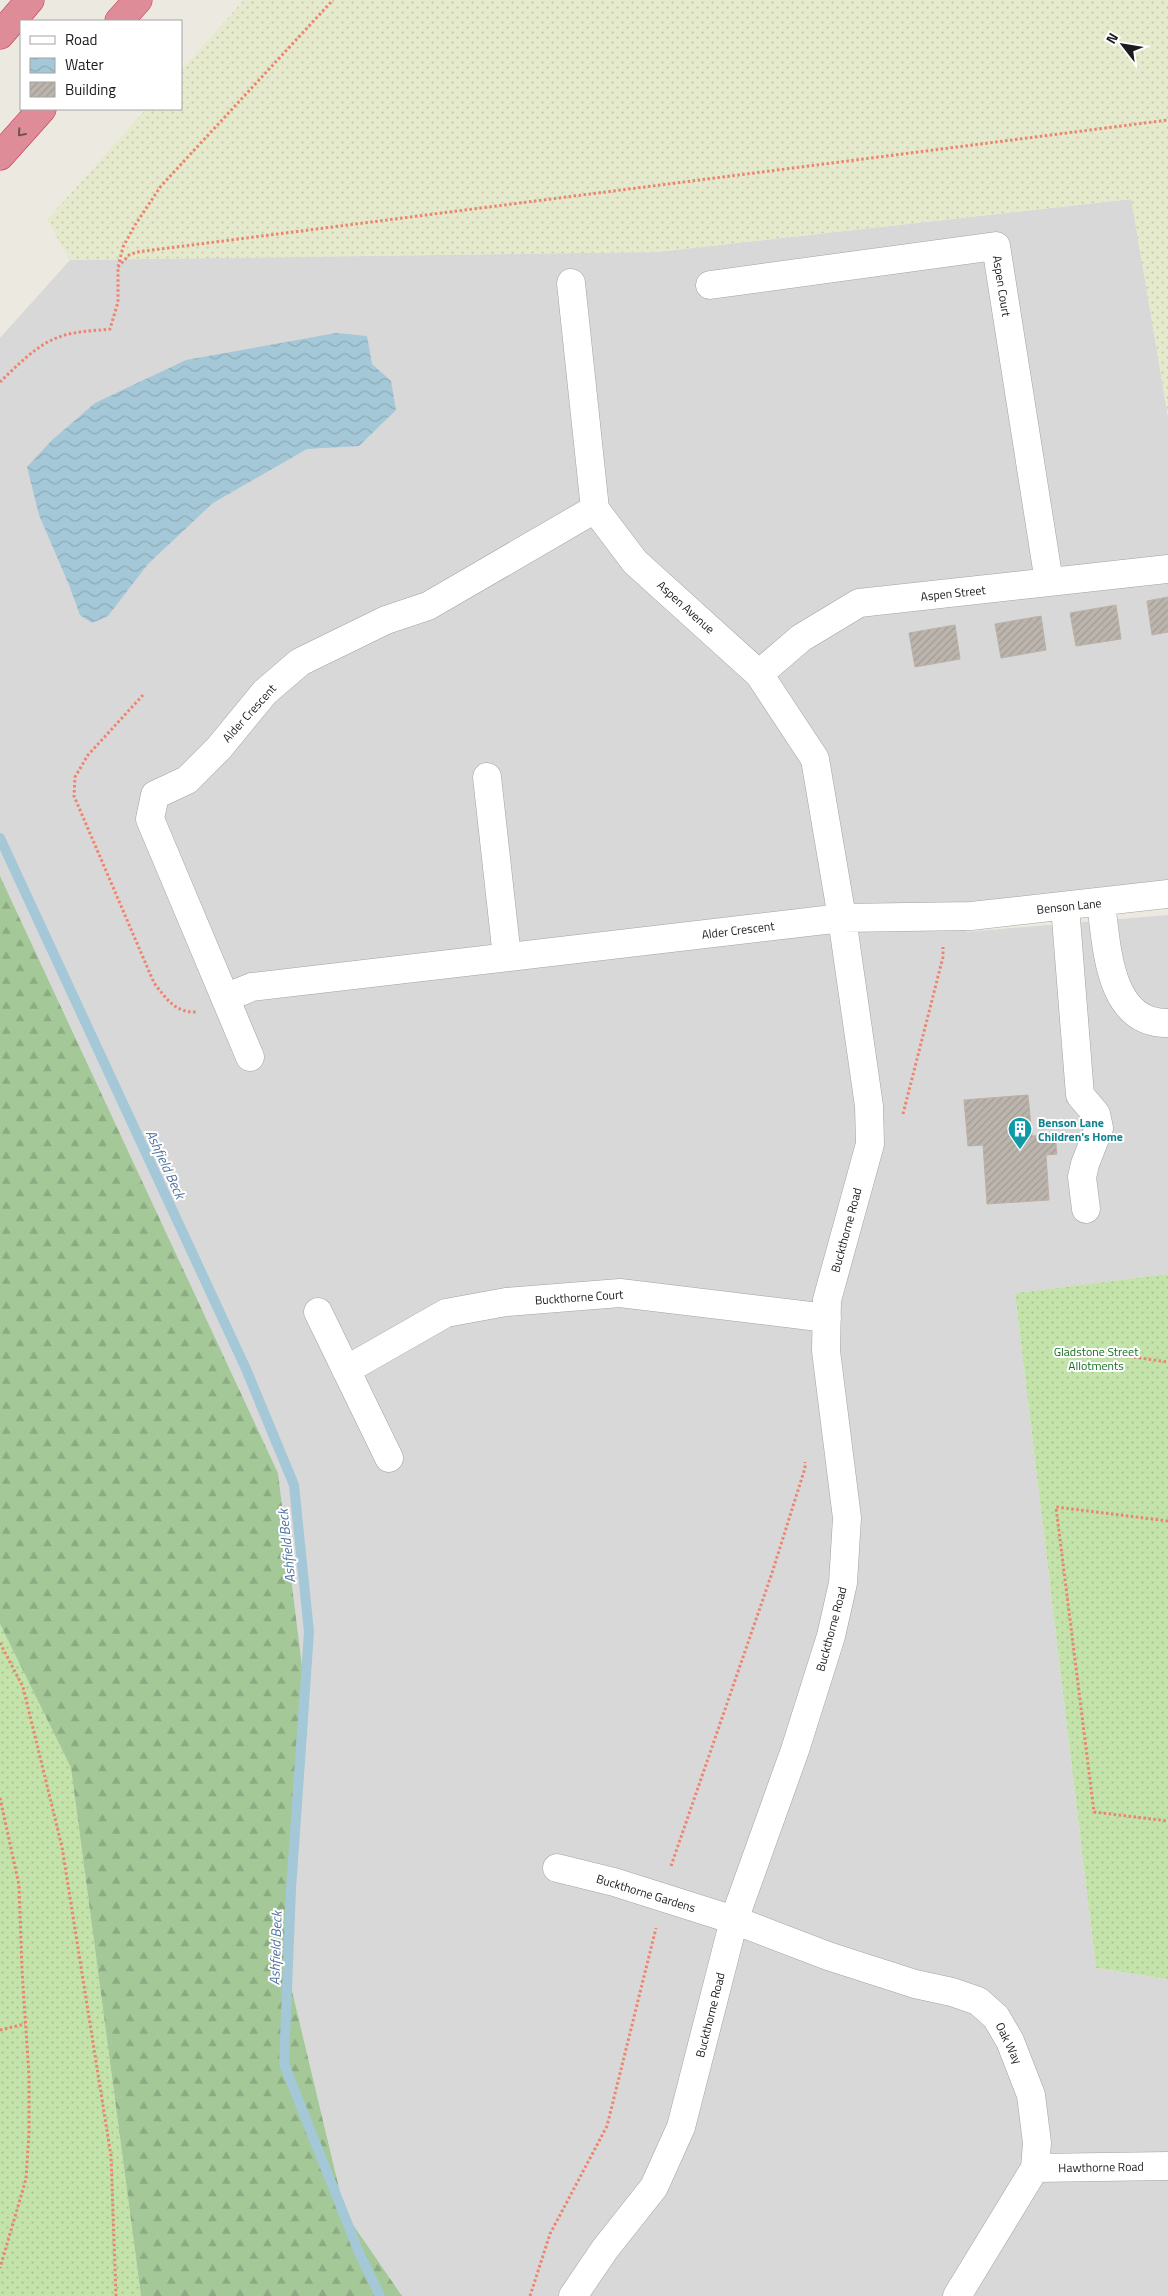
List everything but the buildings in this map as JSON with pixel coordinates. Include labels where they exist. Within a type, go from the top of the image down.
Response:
[{"type":"highway","points":[[0,35],[30,0]]},
{"type":"highway","points":[[120,20],[138,0]]},
{"type":"highway","points":[[0,156],[41,110]]},
{"type":"street","name":"Aspen Court","points":[[710,284],[996,246],[1050,582]]},
{"type":"street","points":[[571,284],[594,509]]},
{"type":"street","name":"Aspen Avenue","points":[[594,509],[635,562],[759,674],[815,759],[842,918]]},
{"type":"street","name":"Alder Crescent","points":[[250,1057],[150,819],[155,795],[187,780],[219,748],[265,692],[300,662],[386,620],[428,606],[594,509]]},
{"type":"street","name":"Aspen Street","points":[[759,674],[801,638],[860,603],[1168,569]]},
{"type":"street","points":[[487,777],[507,957]]},
{"type":"street","name":"Benson Lane","points":[[971,916],[1101,903],[1168,894]]},
{"type":"street","points":[[1101,903],[1109,960],[1117,989],[1130,1008],[1146,1020],[1168,1024]]},
{"type":"street","points":[[1065,906],[1080,1095],[1096,1114],[1099,1128],[1082,1177],[1086,1209]]},
{"type":"street","name":"Alder Crescent","points":[[225,998],[252,987],[842,918],[971,916]]},
{"type":"street","name":"Buckthorne Road","points":[[573,2296],[605,2249],[654,2187],[681,2127],[734,1920],[795,1750],[831,1636],[843,1583],[847,1518],[826,1351],[827,1300],[870,1144],[869,1106],[842,918]]},
{"type":"street","name":"Buckthorne Court","points":[[346,1370],[446,1313],[506,1302],[620,1293],[827,1318]]},
{"type":"street","points":[[318,1312],[389,1458]]},
{"type":"street","name":"Buckthorne Gardens","points":[[557,1868],[734,1920]]},
{"type":"street","name":"Oak Way","points":[[734,1920],[828,1956],[978,2001],[996,2017],[1010,2041],[1031,2095],[1037,2143],[1035,2168],[957,2296]]},
{"type":"street","name":"Hawthorne Road","points":[[1035,2168],[1168,2166]]},
{"type":"path","points":[[0,382],[27,356],[58,337],[110,329],[118,302],[118,267],[123,247],[161,186],[333,0]]},
{"type":"path","points":[[118,267],[129,255],[137,252],[1168,120]]},
{"type":"path","points":[[143,694],[88,755],[75,777],[74,796],[154,984],[169,1003],[179,1010],[200,1012],[225,998]]},
{"type":"path","points":[[902,1118],[943,957],[942,916]]},
{"type":"path","points":[[1119,1355],[1168,1362]]},
{"type":"path","points":[[530,2296],[550,2234],[607,2126],[673,1859],[772,1573],[805,1468],[805,1458]]},
{"type":"path","points":[[1168,1521],[1056,1507],[1094,1812],[1168,1822]]},
{"type":"path","points":[[0,1644],[23,1686],[62,1847],[111,2156],[116,2296]]},
{"type":"path","points":[[0,1798],[19,1885],[29,2124],[26,2179],[0,2268]]},
{"type":"path","points":[[0,1826],[6,1824]]},
{"type":"path","points":[[0,2030],[25,2024]]},
{"type":"shaded area","points":[[1132,199],[1168,418],[1168,893],[971,916],[966,932],[1168,915],[1168,1274],[1015,1293],[1096,1968],[1168,1979],[1168,2296],[402,2296],[345,2213],[289,1978],[308,1714],[278,1473],[0,876],[0,338],[70,260],[657,252]]},
{"type":"green space","points":[[244,0],[1168,0],[1168,415],[1131,199],[657,252],[70,260],[47,220],[145,110],[182,110],[182,69]]},
{"type":"green space","points":[[0,876],[278,1473],[308,1714],[289,1978],[345,2213],[402,2296],[141,2296],[71,1768],[0,1624]]},
{"type":"green space","name":"Gladstone Street Allotments","points":[[1168,1274],[1168,1979],[1096,1968],[1015,1293]]},
{"type":"green space","points":[[0,1624],[71,1768],[141,2296],[0,2296]]},
{"type":"water","points":[[336,333],[367,336],[372,364],[391,381],[396,410],[359,446],[307,449],[213,503],[148,564],[108,616],[92,623],[80,615],[39,515],[27,467],[52,440],[95,403],[186,360]]},
{"type":"waterway","name":"Ashfield Beck","points":[[0,838],[246,1369],[294,1485],[309,1632],[291,1889],[284,2064],[358,2250],[380,2296]]},
{"type":"place","name":"Benson Lane Children's Home","points":[[1020,1150]]}]
